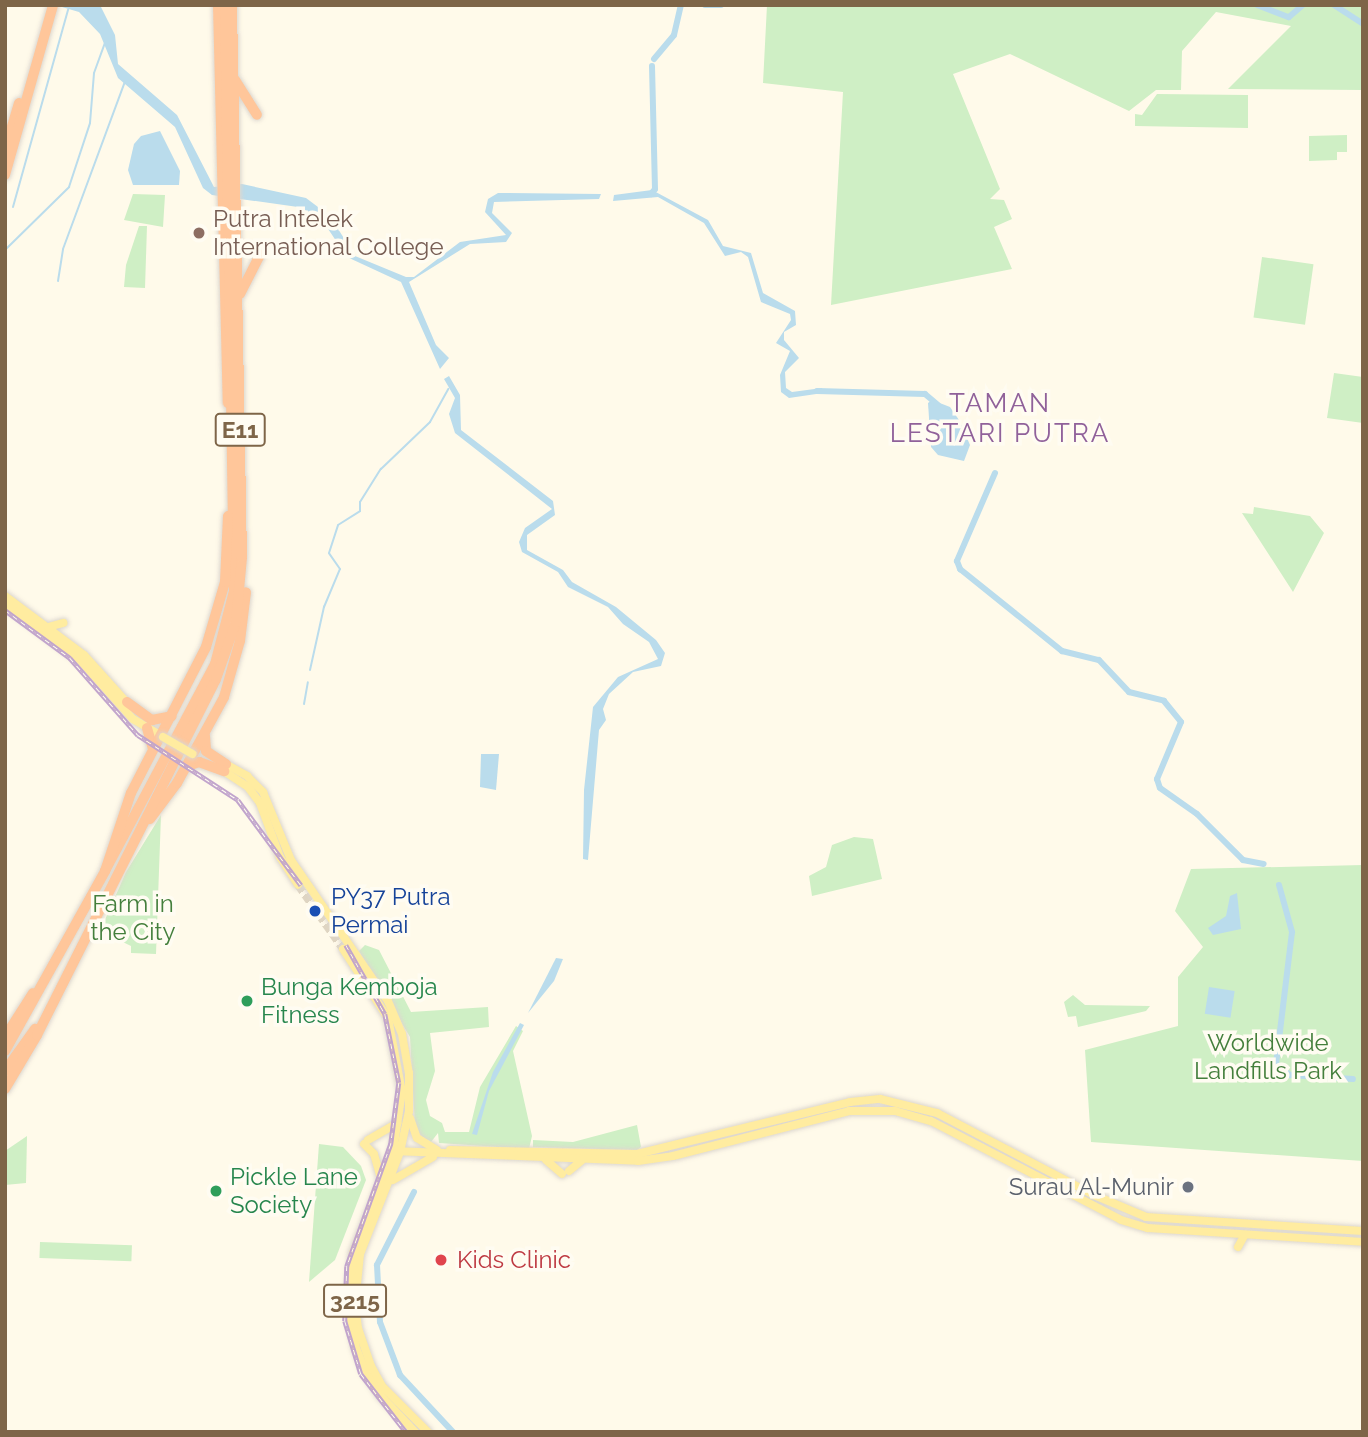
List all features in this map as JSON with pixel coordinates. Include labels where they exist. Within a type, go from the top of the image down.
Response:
[{"type":"highway","points":[[5,150],[47,12],[53,5]]},
{"type":"highway","points":[[218,5],[229,206]]},
{"type":"highway","name":"E11","points":[[106,871],[220,648],[233,591],[233,413],[226,399],[229,181],[225,5]]},
{"type":"highway","name":"E11","points":[[229,181],[233,76],[232,5]]},
{"type":"highway","points":[[5,175],[47,12]]},
{"type":"highway","points":[[233,76],[257,115]]},
{"type":"highway","points":[[247,100],[257,94]]},
{"type":"highway","name":"E11","points":[[43,1021],[225,658],[236,622],[242,557],[237,303],[229,206]]},
{"type":"highway","points":[[237,303],[260,255]]},
{"type":"highway","points":[[5,1051],[106,871],[120,819],[163,735],[216,617],[225,582],[228,516],[234,500]]},
{"type":"highway","points":[[137,837],[187,767],[224,697],[240,641],[247,577],[242,557]]},
{"type":"highway","points":[[127,702],[152,720],[172,715]]},
{"type":"highway","points":[[146,728],[153,750]]},
{"type":"highway","points":[[206,732],[206,751],[225,767]]},
{"type":"highway","points":[[187,767],[199,762],[225,767]]},
{"type":"highway","points":[[5,1037],[78,924]]},
{"type":"highway","points":[[5,1088],[43,1021]]},
{"type":"highway","points":[[5,1071],[43,1021]]},
{"type":"highway","points":[[5,1080],[30,1048]]},
{"type":"main road","points":[[5,596],[64,639],[140,718],[163,735]]},
{"type":"main road","points":[[5,604],[100,675],[146,728],[163,735]]},
{"type":"main road","points":[[48,627],[62,624],[64,639]]},
{"type":"main road","name":"3215","points":[[163,735],[258,785],[291,860],[396,1015],[409,1073],[409,1111],[360,1254],[356,1279],[358,1328],[382,1385],[428,1432]]},
{"type":"main road","name":"3215","points":[[225,767],[248,787],[260,803],[281,857],[298,885]]},
{"type":"main road","name":"3215","points":[[343,948],[393,1034],[401,1074],[397,1149]]},
{"type":"main road","points":[[400,1120],[387,1133],[366,1142],[374,1154],[385,1183],[438,1152],[637,1154],[849,1102],[880,1099],[937,1113],[1091,1199],[1146,1217],[1173,1222],[1363,1231]]},
{"type":"main road","points":[[409,1111],[417,1138],[438,1152]]},
{"type":"main road","points":[[397,1149],[545,1159],[662,1158],[849,1111],[895,1111],[931,1121],[1149,1228],[1363,1242]]},
{"type":"main road","points":[[545,1159],[566,1172],[582,1160]]},
{"type":"main road","name":"3215","points":[[385,1183],[353,1253],[348,1305],[366,1373],[381,1396],[415,1432]]},
{"type":"main road","points":[[1238,1247],[1244,1236]]},
{"type":"green space","points":[[767,5],[1363,5],[1363,90],[1228,89],[1291,26],[1216,12],[1182,51],[1181,90],[1156,90],[1129,111],[1010,54],[953,74],[1000,189],[990,199],[1004,200],[1012,219],[994,227],[1012,269],[831,305],[843,92],[763,83]]},
{"type":"green space","points":[[1157,94],[1248,95],[1248,128],[1135,126],[1135,114],[1142,115]]},
{"type":"green space","points":[[1347,135],[1347,152],[1337,152],[1337,160],[1309,161],[1309,136]]},
{"type":"green space","points":[[133,194],[165,195],[163,227],[124,220]]},
{"type":"green space","points":[[139,226],[147,226],[145,288],[124,287],[126,265]]},
{"type":"green space","points":[[1262,257],[1313,264],[1305,325],[1254,317]]},
{"type":"green space","points":[[1334,373],[1363,377],[1363,423],[1327,418]]},
{"type":"green space","points":[[1254,507],[1310,516],[1324,533],[1293,592],[1242,513],[1253,514]]},
{"type":"green space","name":"Farm in the City","points":[[161,815],[156,954],[131,953],[131,946],[100,931],[126,872]]},
{"type":"green space","points":[[854,837],[873,839],[882,879],[812,896],[809,876],[826,867],[832,845]]},
{"type":"green space","name":"Worldwide Landfills Park","points":[[1363,865],[1363,1161],[1091,1142],[1085,1050],[1178,1026],[1178,977],[1203,947],[1175,911],[1191,869]]},
{"type":"green space","points":[[365,945],[379,950],[411,1012],[488,1007],[489,1027],[430,1033],[435,1071],[426,1100],[430,1116],[442,1123],[445,1132],[469,1132],[480,1087],[516,1026],[523,1031],[513,1051],[532,1136],[529,1149],[439,1143],[438,1133],[431,1142],[422,1137],[415,1126],[410,1037],[359,951]]},
{"type":"green space","points":[[1073,995],[1085,1005],[1150,1006],[1146,1011],[1078,1027],[1076,1016],[1068,1017],[1064,1002]]},
{"type":"green space","points":[[637,1125],[641,1147],[637,1150],[533,1147],[533,1140],[573,1142]]},
{"type":"green space","points":[[27,1136],[26,1183],[5,1185],[5,1151]]},
{"type":"green space","points":[[319,1144],[343,1147],[361,1166],[366,1180],[335,1260],[309,1282]]},
{"type":"green space","points":[[40,1242],[132,1245],[131,1261],[39,1258]]},
{"type":"water","points":[[55,5],[101,7],[115,35],[118,64],[177,115],[214,187],[242,184],[306,198],[330,216],[355,256],[406,277],[414,277],[460,242],[506,235],[485,212],[488,199],[498,193],[601,194],[599,199],[494,202],[492,213],[512,233],[506,242],[470,244],[409,282],[436,345],[449,358],[440,369],[401,282],[347,257],[320,217],[298,207],[212,195],[203,188],[175,127],[118,78],[100,34],[79,12]]},
{"type":"water","points":[[160,131],[180,171],[179,185],[133,185],[128,170],[134,144],[141,136]]},
{"type":"water","points":[[652,190],[708,220],[723,246],[751,253],[763,293],[795,311],[796,325],[784,332],[784,340],[799,358],[785,372],[786,388],[792,392],[822,388],[823,393],[789,398],[781,392],[780,375],[790,351],[776,343],[791,320],[790,314],[761,302],[748,257],[741,252],[725,256],[704,223],[658,197],[613,201],[614,195]]},
{"type":"water","points":[[449,376],[460,395],[461,430],[553,501],[555,515],[527,535],[527,550],[563,570],[572,582],[616,607],[656,640],[665,653],[661,666],[633,672],[609,694],[603,709],[606,720],[599,730],[588,860],[583,859],[584,790],[593,707],[618,677],[658,659],[649,642],[623,624],[608,607],[568,587],[558,572],[522,552],[519,542],[525,528],[552,509],[455,433],[449,414],[455,398],[444,379]]},
{"type":"water","points":[[932,400],[950,407],[959,420],[970,445],[964,461],[938,455],[931,447],[928,403]]},
{"type":"water","points":[[481,754],[499,754],[496,790],[480,787]]},
{"type":"water","points":[[1237,893],[1241,929],[1213,935],[1208,928],[1226,916],[1230,896]]},
{"type":"water","points":[[556,958],[563,959],[554,981],[528,1013]]},
{"type":"water","points":[[1209,987],[1235,991],[1230,1018],[1205,1014]]},
{"type":"water","points":[[520,1023],[524,1025],[489,1091],[477,1135],[472,1134],[493,1072]]},
{"type":"waterway","points":[[654,59],[674,35],[681,5]]},
{"type":"waterway","points":[[705,5],[721,5]]},
{"type":"waterway","points":[[1257,5],[1289,17],[1303,5]]},
{"type":"waterway","points":[[1334,5],[1363,24]]},
{"type":"waterway","points":[[13,207],[68,10]]},
{"type":"waterway","points":[[5,250],[69,187],[90,123],[94,73],[105,43]]},
{"type":"waterway","points":[[651,194],[655,189],[652,66]]},
{"type":"waterway","points":[[58,281],[63,249],[125,81]]},
{"type":"waterway","points":[[310,670],[324,607],[340,569],[329,553],[338,525],[360,511],[360,502],[381,469],[430,422],[448,389]]},
{"type":"waterway","points":[[817,391],[925,394],[938,405]]},
{"type":"waterway","points":[[995,473],[957,561],[960,569],[1062,651],[1099,660],[1129,692],[1164,701],[1181,722],[1157,779],[1160,788],[1197,814],[1243,860],[1264,864]]},
{"type":"waterway","points":[[304,704],[308,682]]},
{"type":"waterway","points":[[1279,885],[1292,932],[1276,1064],[1290,1075],[1353,1079]]},
{"type":"waterway","points":[[414,1192],[377,1265],[380,1322],[400,1375],[453,1432]]},
{"type":"tunnel","points":[[298,885],[343,949]]},
{"type":"railway","points":[[5,610],[70,658],[138,735],[238,800],[301,885]]},
{"type":"railway","points":[[346,945],[385,1014],[399,1083],[391,1144],[347,1266],[345,1321],[361,1374],[406,1432]]},
{"type":"place","name":"Putra Intelek International College","points":[[199,233]]},
{"type":"place","name":"PY37 Putra Permai","points":[[315,911]]},
{"type":"place","name":"Bunga Kemboja Fitness","points":[[247,1001]]},
{"type":"place","name":"Surau Al-Munir","points":[[1188,1187]]},
{"type":"place","name":"Pickle Lane Society","points":[[216,1191]]},
{"type":"place","name":"Kids Clinic","points":[[441,1260]]},
{"type":"district","name":"TAMAN LESTARI PUTRA","points":[[1000,419]]}]
